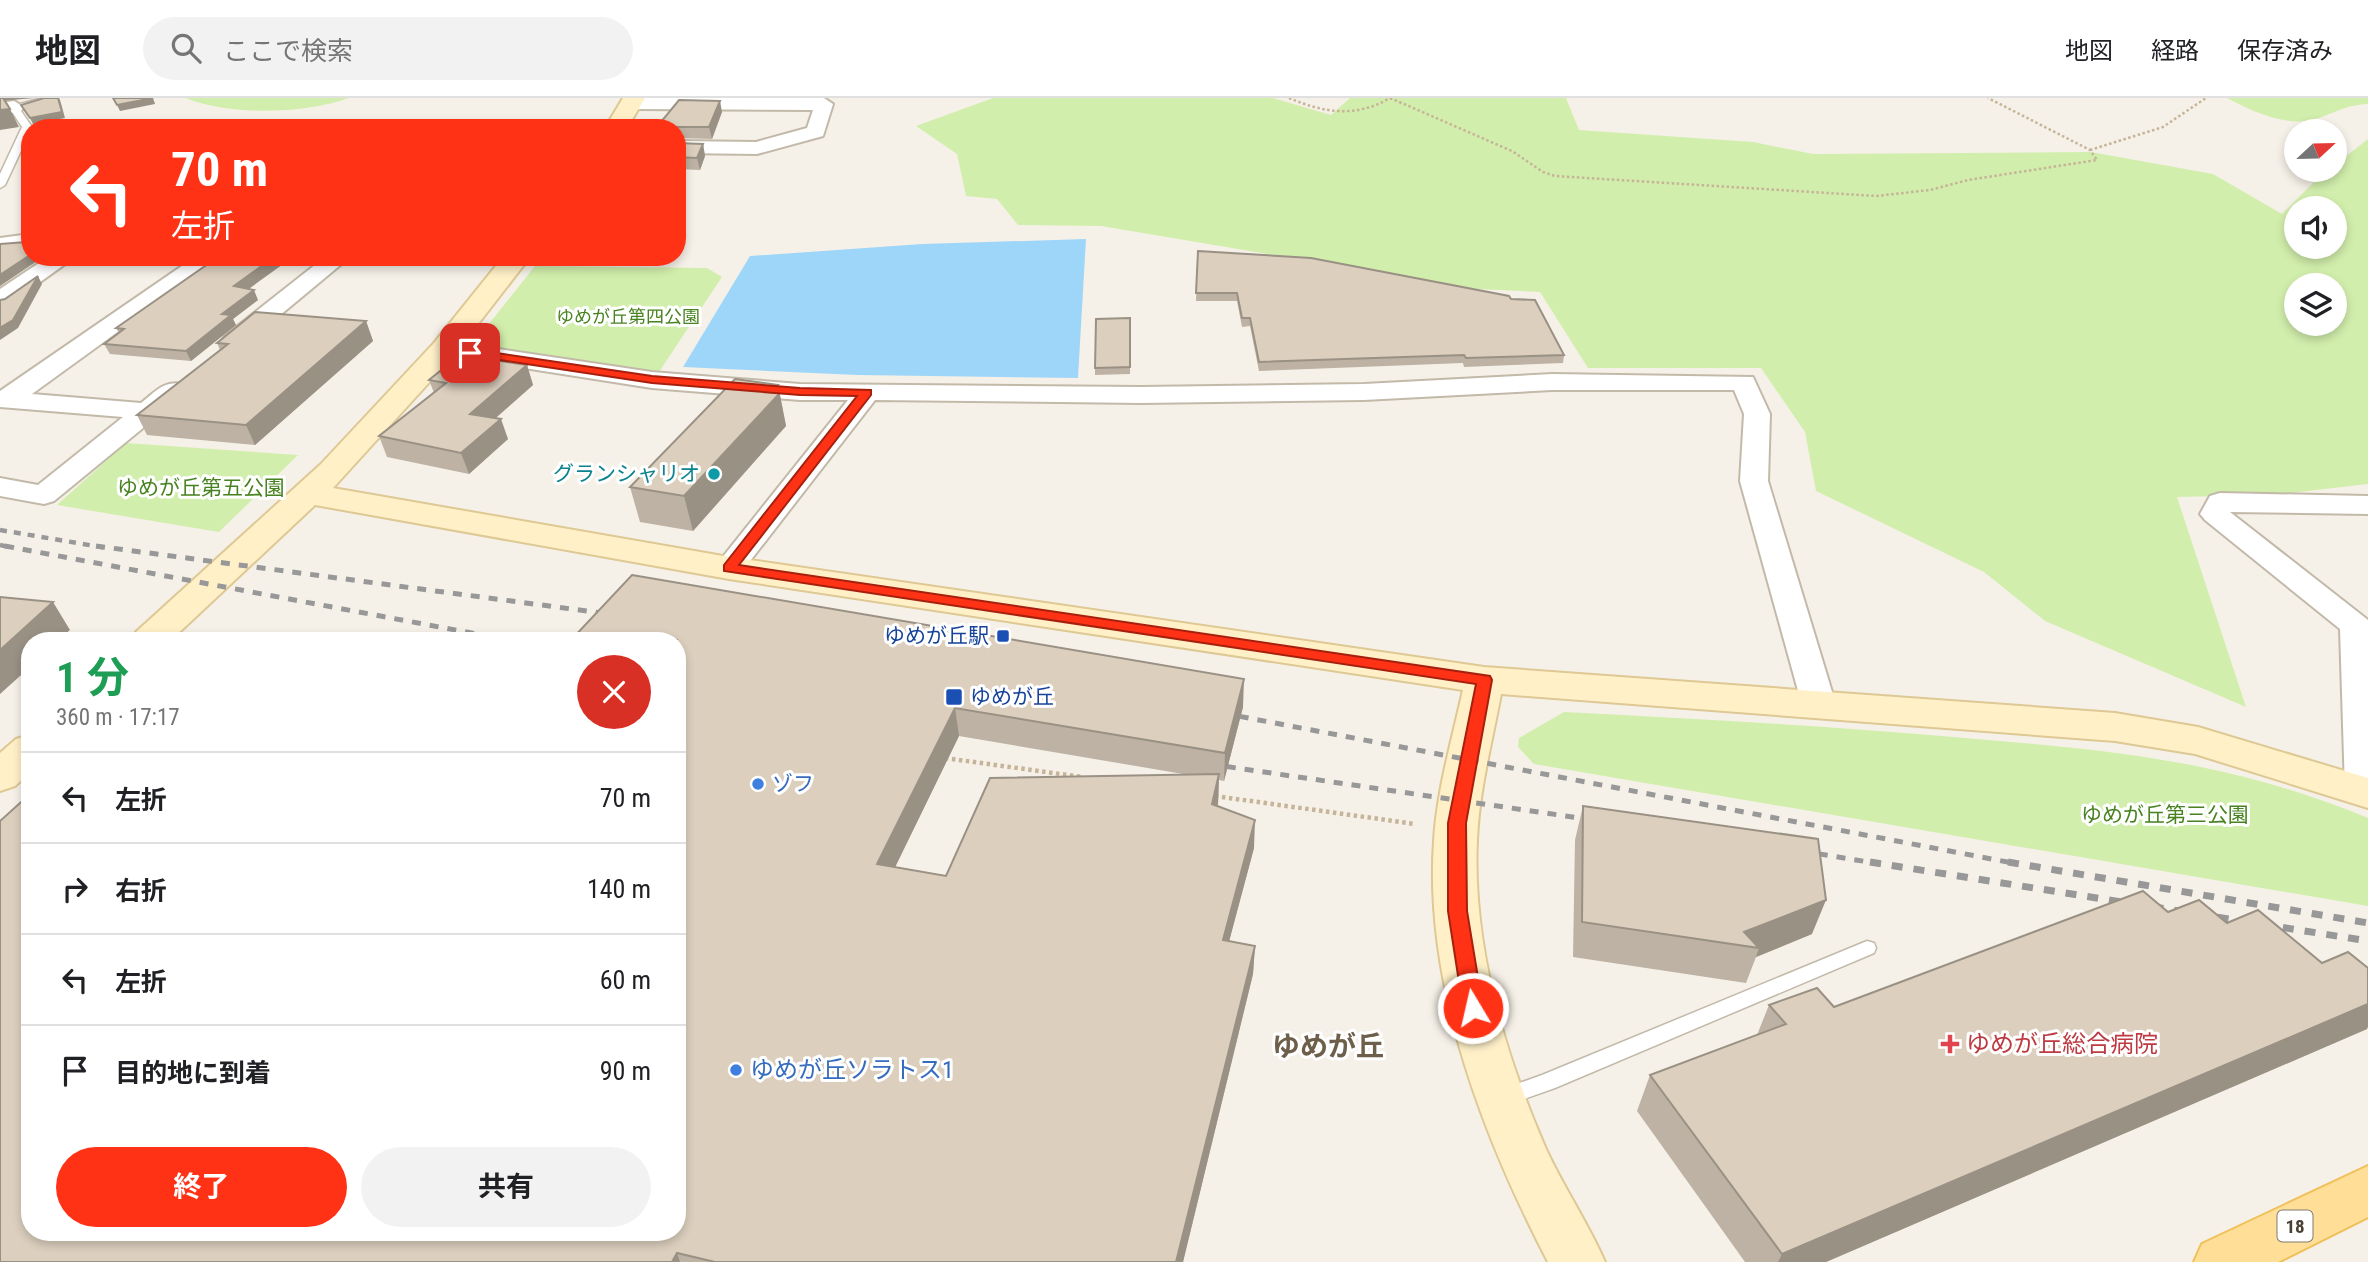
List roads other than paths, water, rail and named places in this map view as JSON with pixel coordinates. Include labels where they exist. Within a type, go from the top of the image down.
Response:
[{"type":"main road","name":"18","points":[[2222,1262],[2368,1190]]},
{"type":"street","points":[[621,119],[633,100],[824,104],[816,132],[757,148],[686,146]]},
{"type":"street","points":[[0,244],[21,242]]},
{"type":"street","points":[[0,300],[51,266]]},
{"type":"street","points":[[4,399],[197,266]]},
{"type":"street","points":[[211,359],[328,266]]},
{"type":"street","points":[[158,632],[309,494],[444,349],[510,266]]},
{"type":"street","points":[[444,349],[652,380],[800,392],[1141,396],[1364,392],[1552,382],[1744,382],[1758,414],[1754,481],[1819,705]]},
{"type":"street","points":[[0,487],[44,495],[190,376]]},
{"type":"street","points":[[729,568],[867,393]]},
{"type":"street","points":[[4,399],[148,411]]},
{"type":"street","points":[[309,494],[729,568],[1484,680],[2115,727],[2198,741],[2365,792],[2363,663],[2356,626],[2215,514],[2220,502],[2365,508]]},
{"type":"street","points":[[1484,680],[1457,823],[1457,911],[1473,1008],[1498,1099],[1541,1200],[1577,1262]]},
{"type":"street","points":[[0,776],[21,757]]},
{"type":"lane","points":[[7,108],[54,98]]},
{"type":"lane","points":[[7,108],[21,122]]},
{"type":"lane","points":[[0,185],[21,141]]},
{"type":"lane","points":[[1498,1099],[1548,1082],[1867,948]]},
{"type":"water","points":[[1086,239],[1078,378],[857,375],[683,367],[750,256],[922,244]]},
{"type":"railway","points":[[0,530],[107,548]]},
{"type":"railway","points":[[0,545],[14,548]]},
{"type":"railway","points":[[5,546],[466,632]]},
{"type":"railway","points":[[96,546],[617,615]]},
{"type":"railway","points":[[1222,713],[2018,864]]},
{"type":"railway","points":[[1209,764],[1600,821]]},
{"type":"railway","points":[[1801,851],[1881,864]]},
{"type":"railway","points":[[1870,862],[2368,941]]},
{"type":"railway","points":[[2008,862],[2368,923]]},
{"type":"place","name":"グランシャリオ","points":[[714,474]]},
{"type":"place","name":"ゆめが丘駅","points":[[1003,636]]},
{"type":"place","name":"ゆめが丘","points":[[954,697]]},
{"type":"place","name":"ゾフ","points":[[758,784]]},
{"type":"place","name":"ゆめが丘総合病院","points":[[1950,1044]]},
{"type":"place","name":"ゆめが丘ソラトス1","points":[[736,1070]]},
{"type":"district","name":"ゆめが丘","points":[[1328,1046]]},
{"type":"park label","name":"ゆめが丘第四公園","points":[[628,317]]},
{"type":"park label","name":"ゆめが丘第五公園","points":[[201,488]]},
{"type":"park label","name":"ゆめが丘第三公園","points":[[2165,815]]}]
